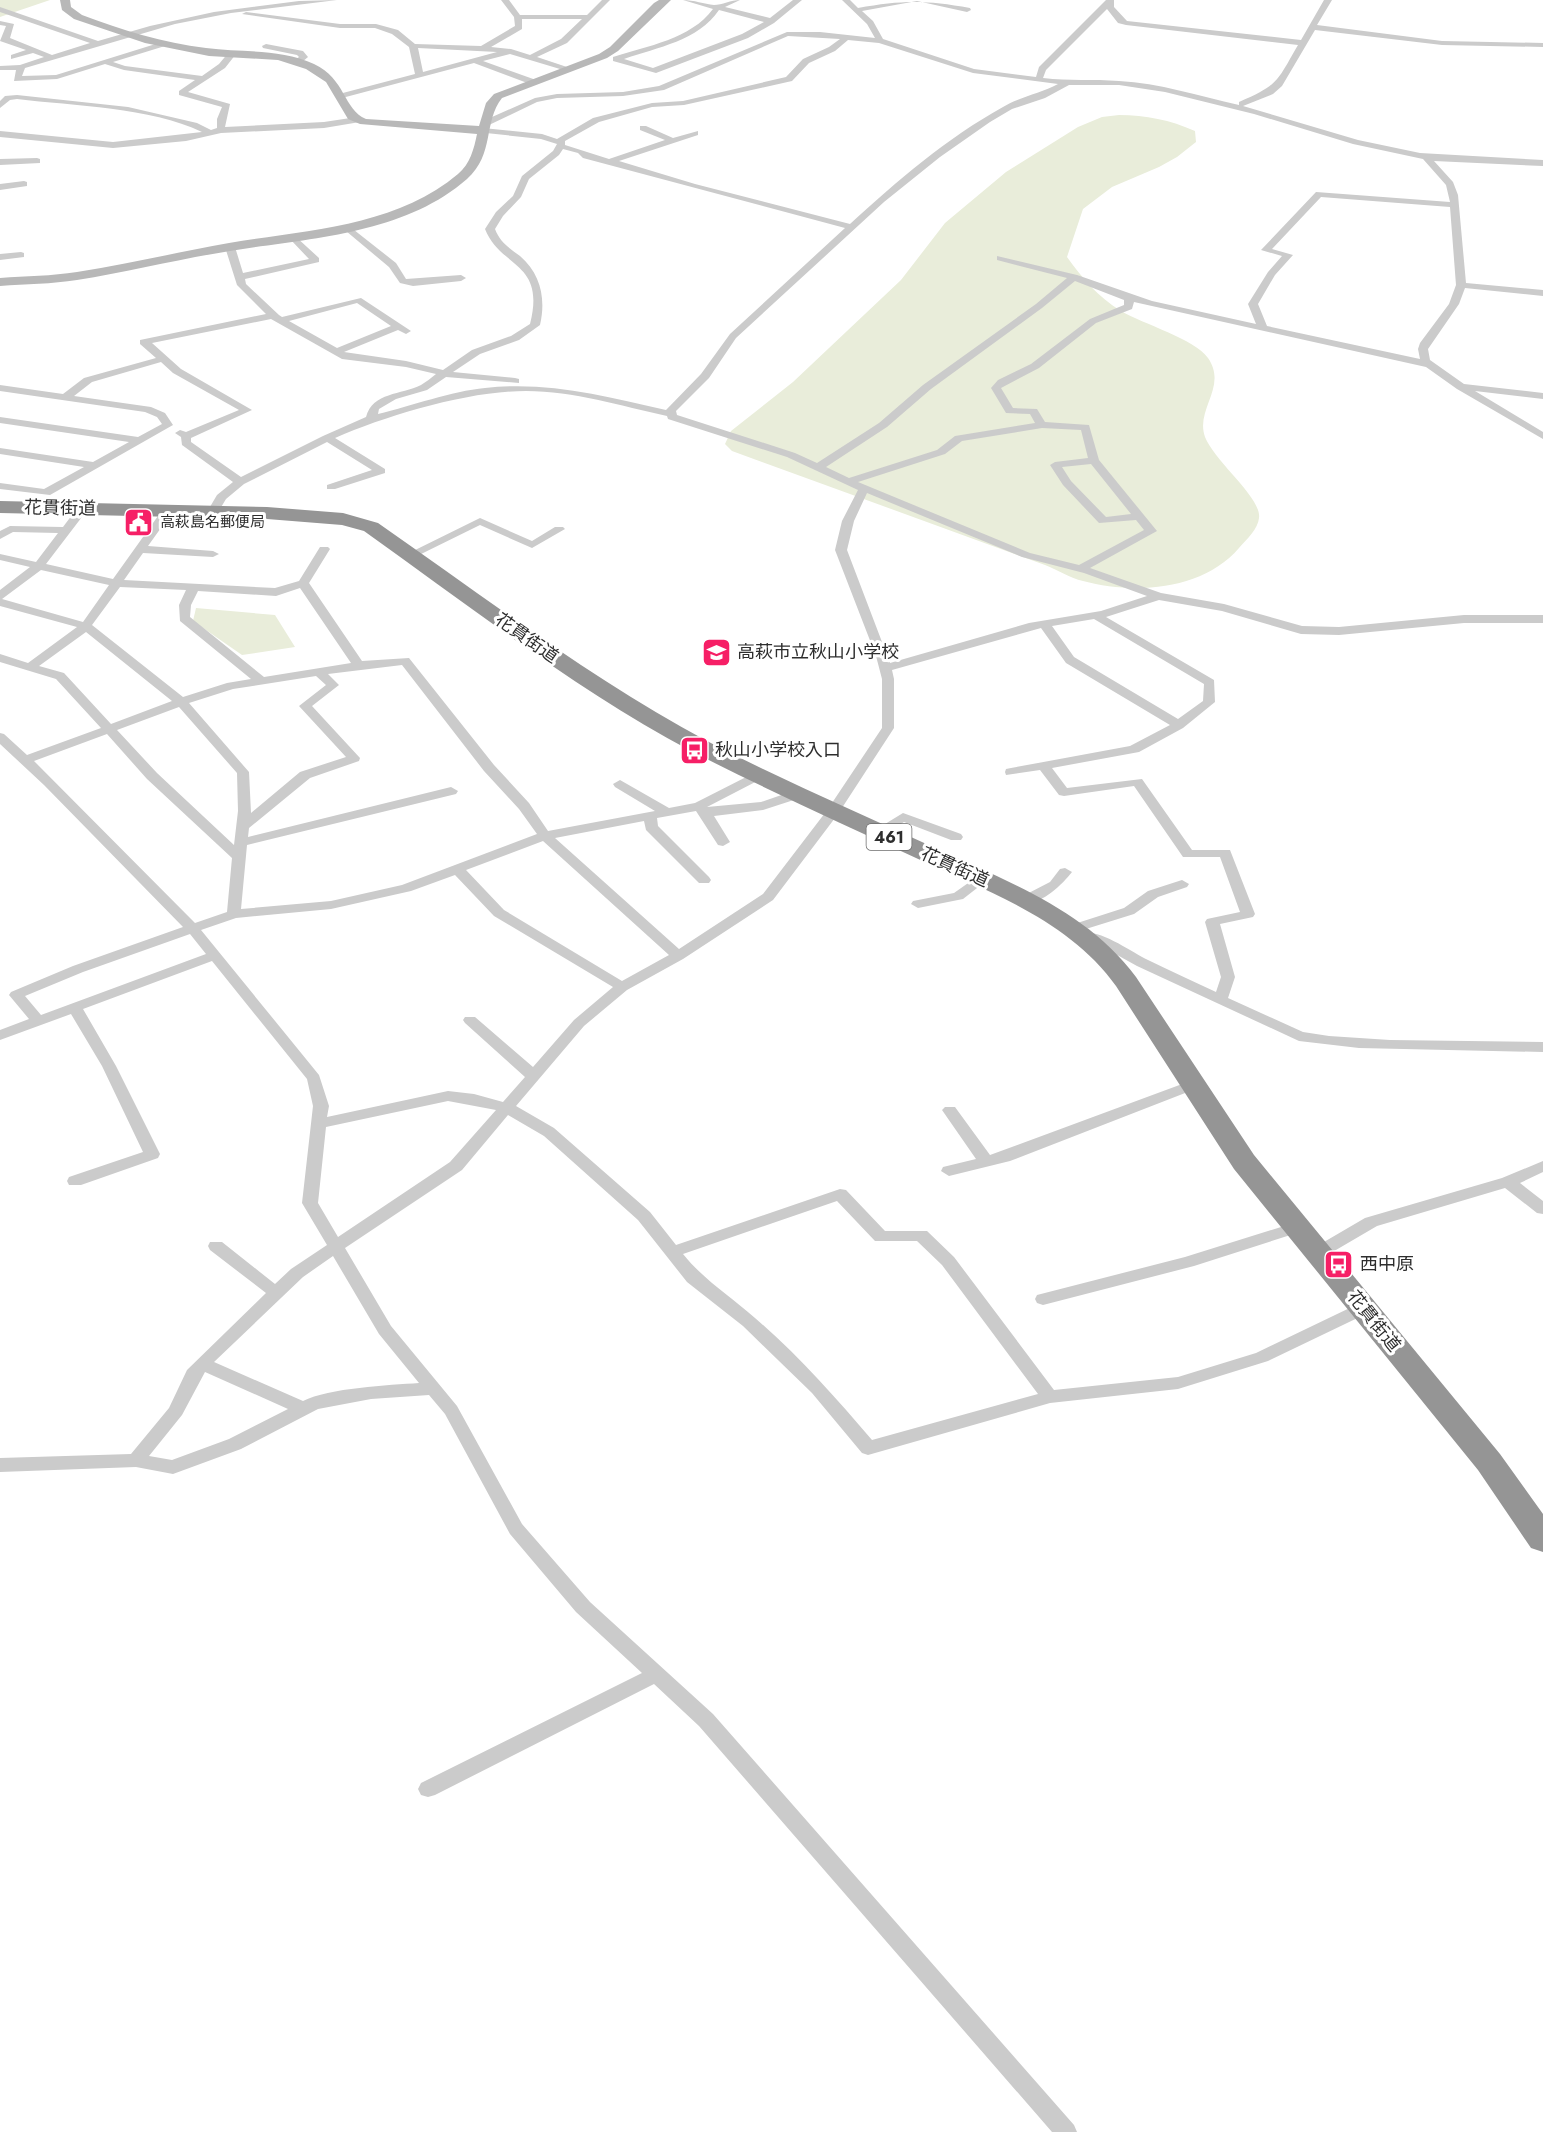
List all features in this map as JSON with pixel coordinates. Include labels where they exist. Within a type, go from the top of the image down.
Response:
[{"type":"highway","name":"花貫街道","points":[[0,507],[304,515],[357,522],[371,527],[602,690],[698,745],[833,811],[1026,900],[1078,932],[1111,962],[1127,983],[1244,1162],[1489,1462],[1543,1539]]},
{"type":"street","points":[[65,0],[66,8],[71,14],[162,44],[194,51],[299,60],[324,75],[342,96],[347,110],[357,120]]},
{"type":"street","points":[[227,0],[228,11]]},
{"type":"street","points":[[0,68],[21,67],[192,18],[228,11],[333,0]]},
{"type":"street","points":[[505,0],[513,0]]},
{"type":"street","points":[[483,48],[519,27],[519,17],[505,0]]},
{"type":"street","points":[[532,57],[558,45],[606,0]]},
{"type":"street","points":[[0,282],[78,276],[230,247],[295,239],[349,229],[400,213],[458,180],[471,168],[477,158],[491,102],[495,98],[608,53],[666,0]]},
{"type":"street","points":[[687,0],[771,21]]},
{"type":"street","points":[[736,0],[717,8],[707,22],[689,34],[616,59],[653,71],[734,42],[771,21],[798,0]]},
{"type":"street","points":[[846,0],[870,23],[880,41]]},
{"type":"street","points":[[858,10],[898,1],[914,0]]},
{"type":"street","points":[[920,0],[967,10]]},
{"type":"street","points":[[1242,104],[1270,92],[1279,84],[1328,0]]},
{"type":"street","points":[[1110,1],[1110,7],[1121,21],[1126,23],[1303,43]]},
{"type":"street","points":[[1039,79],[1042,69],[1110,1]]},
{"type":"street","points":[[0,9],[99,44]]},
{"type":"street","points":[[192,18],[246,14],[340,26],[370,26],[395,32],[413,46],[511,51],[567,70]]},
{"type":"street","points":[[519,17],[588,18]]},
{"type":"street","points":[[0,23],[10,24],[28,19]]},
{"type":"street","points":[[10,24],[2,40],[53,57]]},
{"type":"street","points":[[335,35],[370,26]]},
{"type":"street","points":[[1311,27],[1442,44],[1543,45]]},
{"type":"street","points":[[486,126],[535,100],[557,96],[623,94],[661,88],[787,34],[820,34],[880,41],[965,70],[1067,83],[1119,83],[1165,90],[1257,112],[1356,142],[1426,157],[1543,164]]},
{"type":"street","points":[[371,420],[374,408],[392,398],[423,388],[476,352],[515,338],[536,325],[539,313],[538,300],[528,270],[498,243],[490,229],[499,214],[517,197],[525,178],[556,153],[560,144],[596,120],[652,105],[684,103],[789,79],[806,61],[832,49],[846,38],[853,38]]},
{"type":"street","points":[[21,67],[17,79],[57,77],[162,44]]},
{"type":"street","points":[[266,46],[300,53],[304,57],[299,60]]},
{"type":"street","points":[[413,46],[420,76]]},
{"type":"street","points":[[14,57],[33,50]]},
{"type":"street","points":[[342,96],[511,51]]},
{"type":"street","points":[[221,130],[221,119],[226,106],[182,93],[202,78],[226,65],[232,54]]},
{"type":"street","points":[[701,54],[723,61]]},
{"type":"street","points":[[476,61],[533,81]]},
{"type":"street","points":[[106,62],[124,68],[202,78]]},
{"type":"street","points":[[670,414],[705,376],[733,336],[851,227],[937,155],[1009,107],[1042,96],[1067,83]]},
{"type":"street","points":[[0,106],[8,98],[17,97],[111,106],[171,120],[211,133]]},
{"type":"street","points":[[0,134],[113,145],[186,138],[221,130],[324,125],[357,120],[381,124],[486,126],[560,144],[692,186],[851,227]]},
{"type":"street","points":[[643,128],[671,140]]},
{"type":"street","points":[[611,161],[695,133]]},
{"type":"street","points":[[1426,157],[1450,184],[1456,205],[1461,285],[1454,304],[1425,343],[1423,356],[1428,364]]},
{"type":"street","points":[[0,162],[38,161]]},
{"type":"street","points":[[0,187],[24,184]]},
{"type":"street","points":[[1263,328],[1253,304],[1271,274],[1288,255],[1266,250],[1319,194],[1456,205]]},
{"type":"street","points":[[349,229],[393,265],[403,281],[461,278]]},
{"type":"street","points":[[239,277],[316,260],[295,239]]},
{"type":"street","points":[[230,247],[239,277],[249,293],[278,318],[335,352],[351,358],[406,364],[445,374],[518,381],[547,390]]},
{"type":"street","points":[[0,257],[21,255]]},
{"type":"street","points":[[1000,258],[1074,277],[1129,298],[1428,364],[1461,387],[1543,436]]},
{"type":"street","points":[[819,467],[883,425],[927,387],[1039,306],[1074,277]]},
{"type":"street","points":[[1461,285],[1543,292]]},
{"type":"street","points":[[1042,425],[1033,411],[1010,411],[996,388],[1002,381],[1035,366],[1093,321],[1129,307],[1129,298]]},
{"type":"street","points":[[186,436],[247,410],[177,371],[144,342],[278,318],[358,300],[402,328],[335,352]]},
{"type":"street","points":[[66,397],[88,380],[162,359]]},
{"type":"street","points":[[1461,387],[1543,396]]},
{"type":"street","points":[[0,388],[151,410],[161,415],[168,425],[186,436]]},
{"type":"street","points":[[213,512],[222,497],[240,482],[327,438],[371,420],[482,391],[512,388],[547,390],[601,397],[670,414],[678,420],[780,451],[1026,555],[1080,569],[1158,596],[1224,608],[1311,631],[1340,631],[1464,619],[1543,619]]},
{"type":"street","points":[[0,420],[141,441]]},
{"type":"street","points":[[0,486],[46,493],[168,425]]},
{"type":"street","points":[[849,482],[860,476],[941,452],[959,438],[1042,425],[1084,427],[1094,460],[1151,531],[1080,569]]},
{"type":"street","points":[[186,436],[186,443],[240,482]]},
{"type":"street","points":[[327,438],[381,471],[331,488]]},
{"type":"street","points":[[0,451],[96,466]]},
{"type":"street","points":[[1094,460],[1055,465],[1067,483],[1103,521],[1138,516]]},
{"type":"street","points":[[136,1460],[176,1411],[193,1374],[297,1273],[336,1244],[456,1166],[579,1023],[622,987],[678,956],[768,897],[833,811],[888,728],[888,679],[841,550],[848,521],[864,488]]},
{"type":"street","points":[[0,596],[39,566],[82,509]]},
{"type":"street","points":[[30,667],[86,626],[167,511]]},
{"type":"street","points":[[411,555],[480,521],[532,545],[564,530],[546,525]]},
{"type":"street","points":[[0,536],[10,529],[67,530]]},
{"type":"street","points":[[142,549],[213,554]]},
{"type":"street","points":[[0,557],[117,583],[276,592],[303,583],[324,549]]},
{"type":"street","points":[[303,583],[360,665]]},
{"type":"street","points":[[194,587],[185,605],[184,618],[261,681]]},
{"type":"street","points":[[885,668],[1044,624],[1095,615],[1158,596]]},
{"type":"street","points":[[0,602],[86,626],[181,702],[243,772],[245,811],[239,850],[234,914]]},
{"type":"street","points":[[1011,772],[1134,749],[1179,725],[1209,702],[1210,683],[1095,615]]},
{"type":"street","points":[[1044,624],[1070,660],[1179,725]]},
{"type":"street","points":[[0,658],[60,676],[152,776],[239,850]]},
{"type":"street","points":[[26,760],[181,702],[231,686],[360,665],[405,661],[489,768],[524,806],[545,836],[678,956]]},
{"type":"street","points":[[243,827],[305,775],[354,758],[305,706],[333,686],[319,672]]},
{"type":"street","points":[[0,737],[26,760],[193,929],[314,1078],[321,1106],[310,1203],[385,1330],[451,1410],[516,1529],[583,1607],[706,1720],[1066,2132]]},
{"type":"street","points":[[1043,765],[1064,792],[1137,782],[1188,854],[1225,853],[1248,914],[1212,922],[1228,977],[1220,1000]]},
{"type":"street","points":[[702,809],[758,775]]},
{"type":"street","points":[[620,784],[668,813]]},
{"type":"street","points":[[239,850],[451,791]]},
{"type":"street","points":[[38,1021],[16,995],[78,969],[234,914],[331,905],[406,888],[545,836],[668,813],[763,806],[798,794]]},
{"type":"street","points":[[702,809],[723,842]]},
{"type":"street","points":[[650,817],[651,827],[704,880]]},
{"type":"street","points":[[879,832],[903,817],[956,837]]},
{"type":"street","points":[[456,868],[499,913],[622,987]]},
{"type":"street","points":[[1026,900],[1055,885],[1065,872]]},
{"type":"street","points":[[918,904],[958,896],[981,878]]},
{"type":"street","points":[[1078,932],[1129,911],[1153,894],[1182,884]]},
{"type":"street","points":[[1078,932],[1106,943],[1281,1029],[1320,1040],[1512,1044],[1543,1047]]},
{"type":"street","points":[[0,1035],[215,955]]},
{"type":"street","points":[[74,1007],[109,1066],[152,1154],[75,1181]]},
{"type":"street","points":[[470,1020],[533,1076]]},
{"type":"street","points":[[949,1171],[1004,1157],[1193,1085]]},
{"type":"street","points":[[318,1124],[448,1096],[474,1099],[505,1107],[549,1132],[644,1216],[693,1278],[749,1322],[818,1389],[868,1448],[1050,1397],[1178,1383],[1262,1357],[1364,1308]]},
{"type":"street","points":[[950,1110],[986,1161]]},
{"type":"street","points":[[1318,1253],[1371,1222],[1508,1182],[1543,1166]]},
{"type":"street","points":[[1508,1182],[1543,1209]]},
{"type":"street","points":[[673,1252],[840,1194],[881,1237],[921,1235],[948,1261],[1050,1397]]},
{"type":"street","points":[[1043,1299],[1188,1263],[1297,1227]]},
{"type":"street","points":[[216,1246],[276,1293]]},
{"type":"street","points":[[202,1364],[293,1403],[302,1410]]},
{"type":"street","points":[[0,1465],[136,1460],[173,1467],[235,1444],[314,1403],[371,1393],[433,1388]]},
{"type":"street","points":[[428,1789],[657,1674]]},
{"type":"green space","points":[[0,0],[50,0],[0,17]]},
{"type":"green space","points":[[1119,115],[1148,117],[1176,124],[1195,131],[1196,142],[1159,167],[1112,187],[1083,209],[1067,257],[1091,287],[1113,306],[1192,344],[1208,358],[1215,379],[1204,417],[1205,437],[1210,447],[1253,500],[1259,518],[1252,534],[1224,562],[1188,581],[1167,586],[1124,588],[1083,581],[1045,565],[732,451],[725,444],[731,431],[793,382],[901,280],[945,223],[1006,172],[1078,127],[1102,117]]},
{"type":"green space","points":[[196,608],[275,615],[295,647],[242,655],[193,621]]},
{"type":"place","name":"高萩島名郵便局","points":[[139,522]]},
{"type":"place","name":"高萩市立秋山小学校","points":[[716,652]]},
{"type":"place","name":"秋山小学校入口","points":[[694,750]]},
{"type":"place","name":"西中原","points":[[1339,1264]]}]
